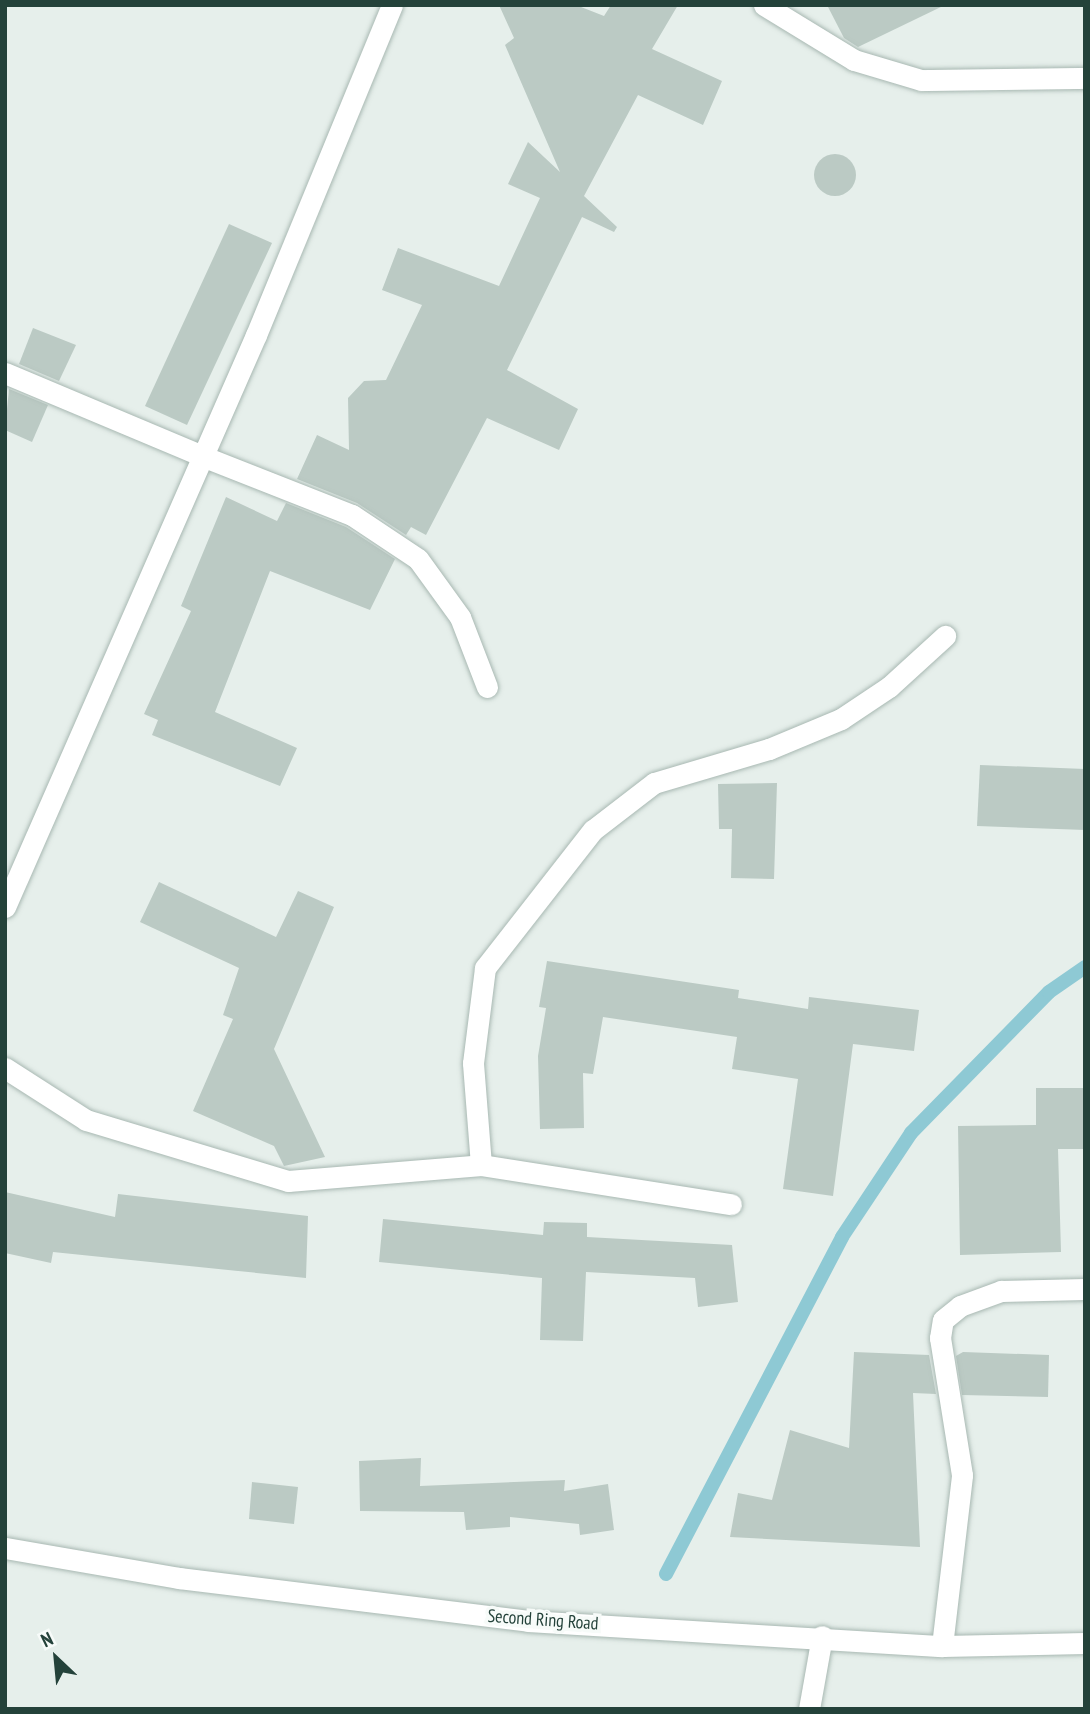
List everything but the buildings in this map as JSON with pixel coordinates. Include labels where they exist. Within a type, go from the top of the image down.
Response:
[{"type":"street","points":[[5,907],[202,456],[393,5]]},
{"type":"street","points":[[764,5],[854,60],[921,80],[1085,78]]},
{"type":"street","points":[[5,373],[202,456],[352,515],[418,559],[460,617],[487,687]]},
{"type":"street","points":[[481,1165],[473,1063],[485,968],[593,830],[654,783],[769,749],[841,719],[888,687],[945,636]]},
{"type":"street","points":[[5,1068],[86,1120],[288,1181],[481,1165],[731,1204]]},
{"type":"street","points":[[942,1646],[962,1475],[940,1338],[943,1320],[960,1306],[1001,1291],[1085,1289]]},
{"type":"street","name":"Second Ring Road","points":[[5,1548],[179,1578],[528,1621],[822,1636],[942,1646],[1085,1643]]},
{"type":"street","points":[[809,1709],[822,1636]]},
{"type":"waterway","points":[[666,1574],[842,1237],[911,1133],[1049,992],[1085,967]]}]
